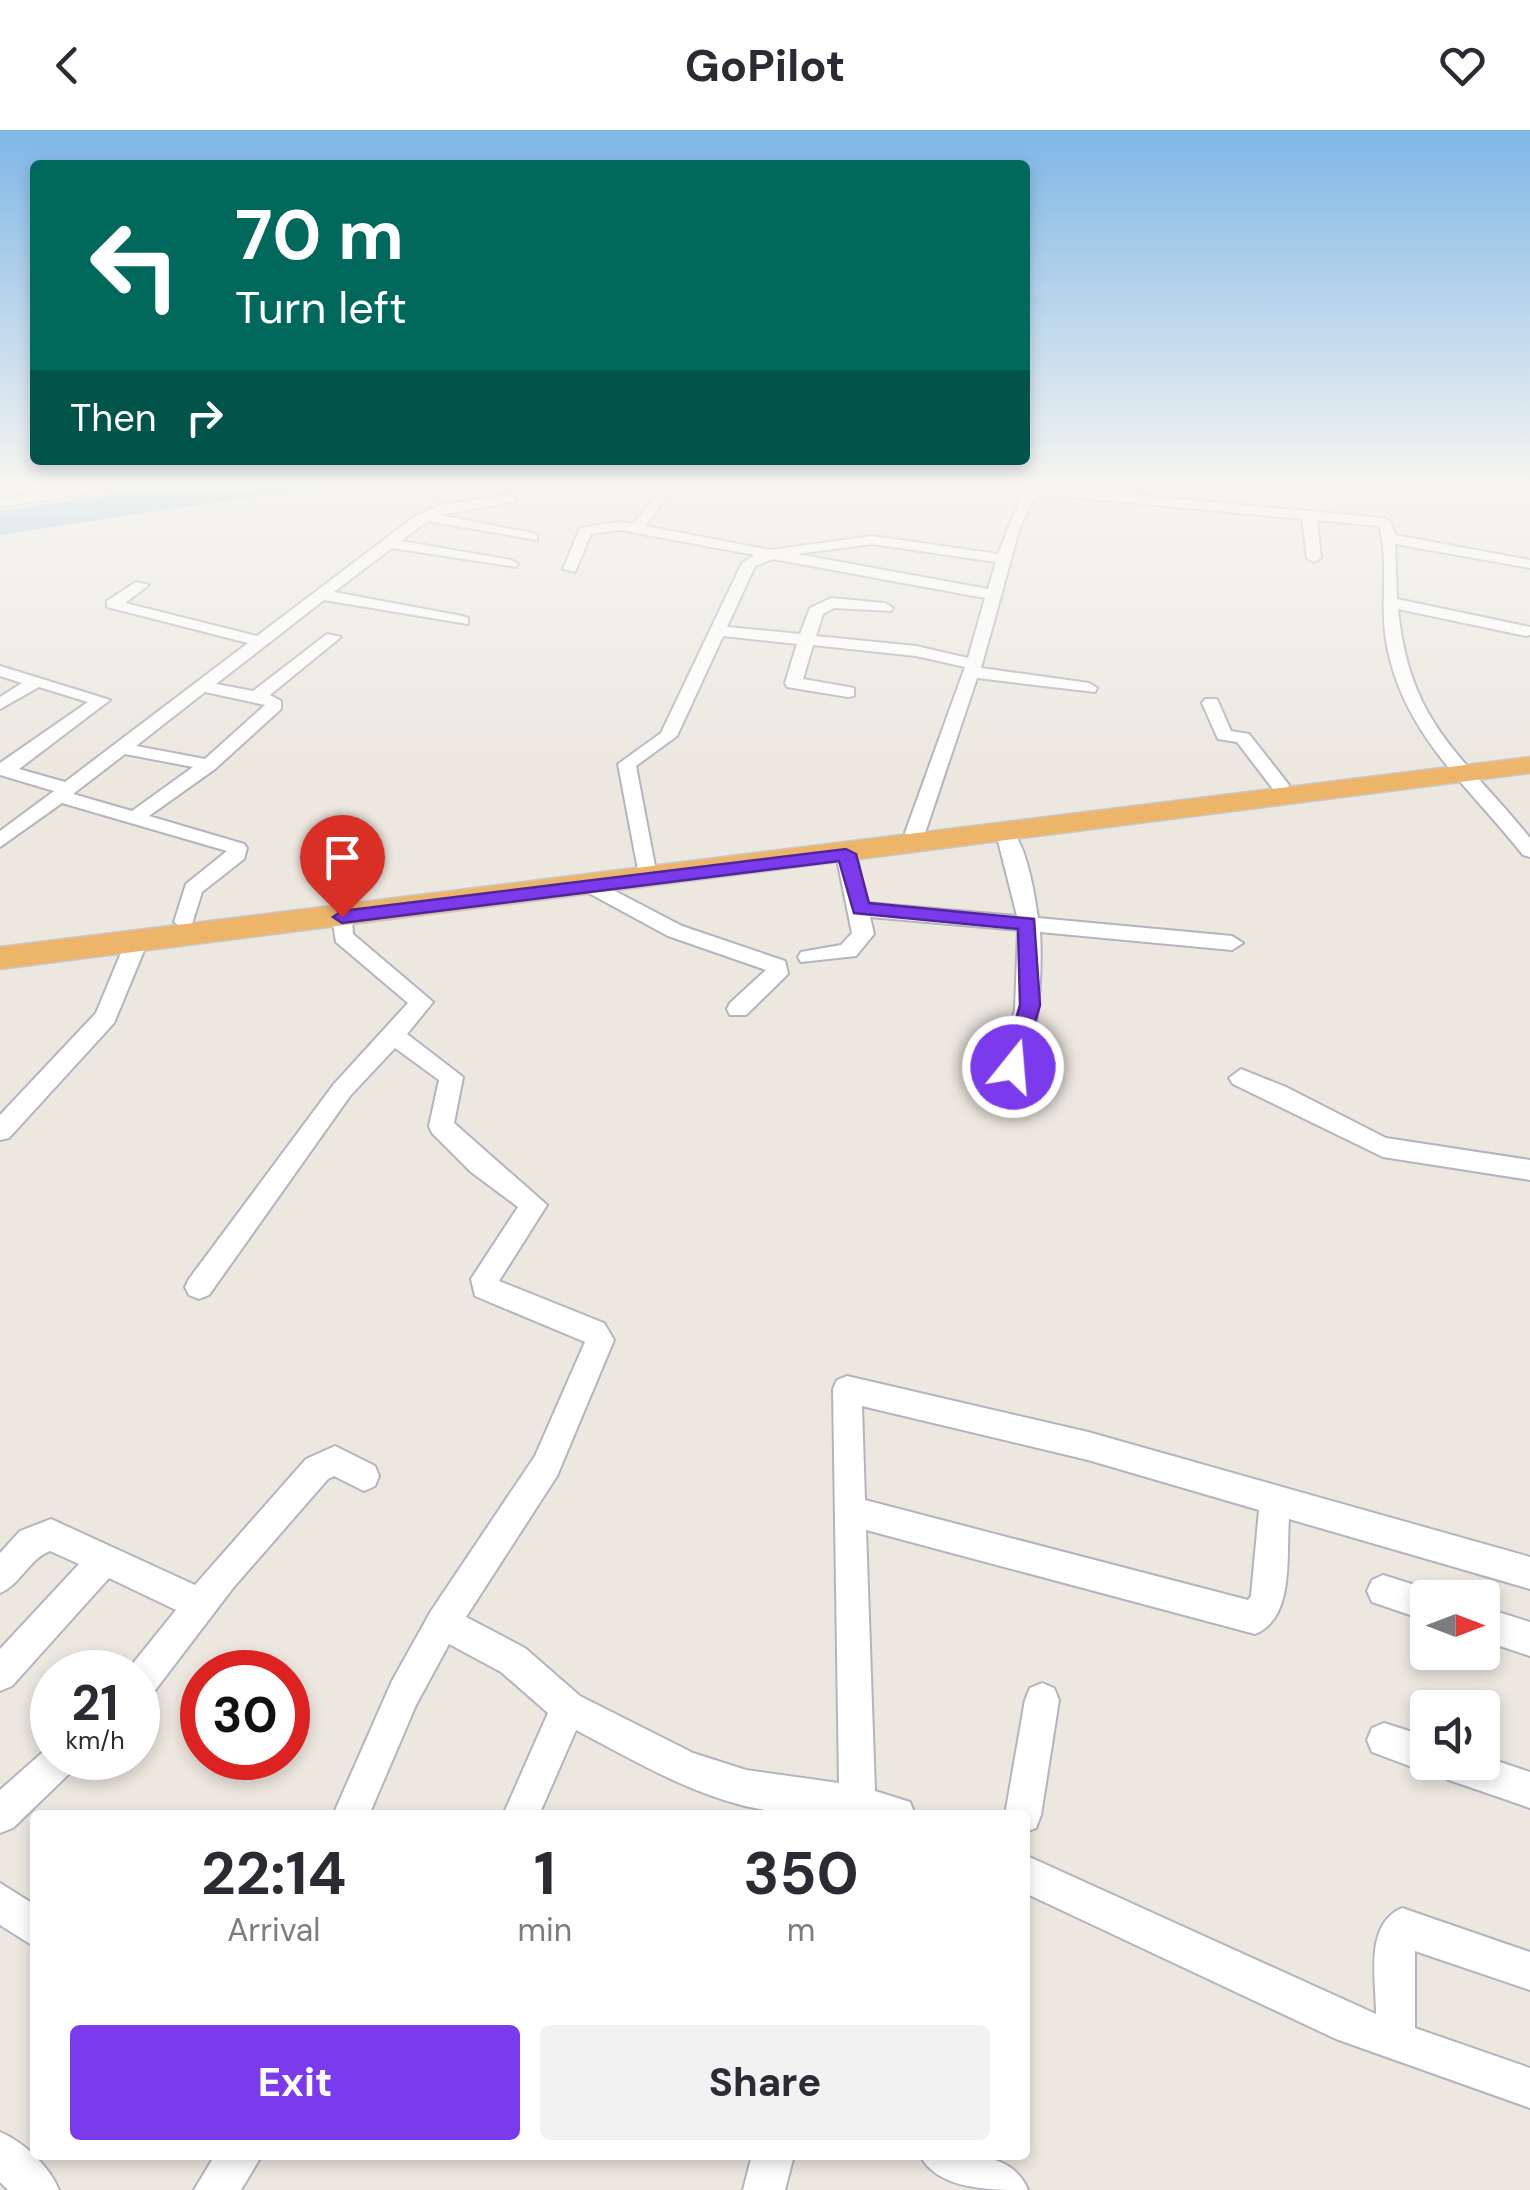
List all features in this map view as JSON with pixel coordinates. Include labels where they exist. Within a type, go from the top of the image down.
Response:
[{"type":"highway","points":[[0,958],[1006,834],[1530,754]]},
{"type":"highway","points":[[0,944],[915,833],[1280,784],[1458,768],[1530,766]]},
{"type":"street","points":[[0,841],[257,640],[342,580]]},
{"type":"street","points":[[646,866],[626,764],[668,736],[741,580]]},
{"type":"street","points":[[917,580],[994,595]]},
{"type":"street","points":[[915,833],[973,668],[998,580]]},
{"type":"street","points":[[1389,580],[1396,664],[1432,738],[1530,851]]},
{"type":"street","points":[[141,585],[112,604],[257,640]]},
{"type":"street","points":[[323,595],[462,621]]},
{"type":"street","points":[[1389,602],[1526,631]]},
{"type":"street","points":[[848,692],[793,683],[816,611],[824,604],[885,608]]},
{"type":"street","points":[[718,631],[916,652],[973,668],[1089,688]]},
{"type":"street","points":[[256,697],[333,637]]},
{"type":"street","points":[[0,671],[101,700],[1,769]]},
{"type":"street","points":[[0,704],[37,681]]},
{"type":"street","points":[[135,818],[209,765],[273,710],[273,702],[200,686]]},
{"type":"street","points":[[1212,703],[1224,735],[1243,738],[1280,784]]},
{"type":"street","points":[[120,748],[209,765]]},
{"type":"street","points":[[1,769],[135,818],[239,850],[192,889],[184,922]]},
{"type":"street","points":[[1006,834],[1022,876],[1028,923],[1030,1005],[1013,1067]]},
{"type":"street","points":[[809,957],[832,956],[858,944],[863,934],[861,909],[846,854]]},
{"type":"street","points":[[592,886],[674,931],[778,966],[777,974],[738,1010]]},
{"type":"street","points":[[861,909],[1232,943]]},
{"type":"street","points":[[200,1287],[342,1090],[422,1002],[344,936],[342,917]]},
{"type":"street","points":[[0,1131],[106,1018],[137,941]]},
{"type":"street","points":[[354,1810],[404,1693],[443,1623],[526,1502],[600,1340],[594,1332],[484,1288],[484,1278],[534,1204],[480,1166],[441,1126],[450,1077],[393,1036]]},
{"type":"street","points":[[1242,1078],[1280,1091],[1383,1147],[1530,1170]]},
{"type":"street","points":[[858,1804],[843,1393],[852,1388],[1274,1497],[1530,1573]]},
{"type":"street","points":[[160,1656],[199,1604],[327,1461],[345,1464],[364,1476]]},
{"type":"street","points":[[850,1511],[1255,1618],[1268,1602],[1274,1497]]},
{"type":"street","points":[[0,1576],[40,1537],[60,1537],[199,1604]]},
{"type":"street","points":[[0,1674],[105,1559]]},
{"type":"street","points":[[1383,1590],[1410,1599]]},
{"type":"street","points":[[443,1623],[513,1660],[568,1708],[687,1769],[746,1788],[879,1810]]},
{"type":"street","points":[[1500,1629],[1530,1639]]},
{"type":"street","points":[[1024,1810],[1042,1700]]},
{"type":"street","points":[[524,1810],[568,1708]]},
{"type":"street","points":[[1384,1740],[1410,1749]]},
{"type":"street","points":[[0,1815],[37,1780]]},
{"type":"street","points":[[1500,1780],[1530,1790]]},
{"type":"street","points":[[1030,1876],[1396,2042],[1530,2088]]},
{"type":"street","points":[[0,1902],[30,1924]]},
{"type":"street","points":[[1396,2042],[1396,1934],[1402,1927],[1530,1971]]},
{"type":"street","points":[[0,2153],[38,2190]]},
{"type":"street","points":[[215,2190],[238,2160]]},
{"type":"street","points":[[764,2190],[772,2160]]},
{"type":"street","points":[[950,2160],[1007,2190]]},
{"type":"route","points":[[342,917],[846,854],[861,909],[1028,923],[1030,1005],[1013,1067]]}]
